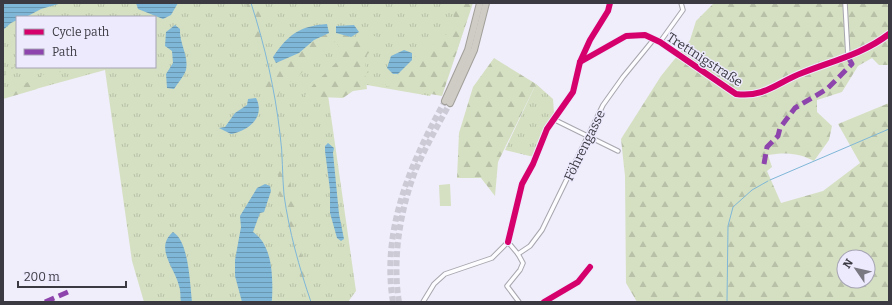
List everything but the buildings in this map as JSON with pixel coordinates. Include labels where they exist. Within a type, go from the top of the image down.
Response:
[{"type":"highway","points":[[480,3],[468,50],[448,102],[474,50],[486,3]]},
{"type":"street","points":[[423,302],[434,284],[444,274],[492,258],[508,242],[522,184],[553,120],[573,92],[580,62],[590,40],[608,11],[610,3]]},
{"type":"street","points":[[660,42],[683,10],[681,3]]},
{"type":"street","points":[[845,3],[848,57]]},
{"type":"street","name":"Trettnigstraße","points":[[580,62],[626,36],[645,35],[660,42],[736,94],[749,96],[763,92],[801,73],[848,57],[871,47],[889,34]]},
{"type":"street","name":"Föhrengasse","points":[[518,254],[530,246],[542,230],[578,159],[587,136],[608,97],[654,39]]},
{"type":"street","points":[[553,120],[618,151]]},
{"type":"street","points":[[508,242],[518,254],[522,263],[520,270],[507,286],[518,302]]},
{"type":"street","points":[[544,302],[578,282],[590,267]]},
{"type":"green space","points":[[3,3],[471,3],[456,54],[430,96],[367,85],[328,95],[356,291],[348,302],[144,302],[132,261],[105,70],[3,98]]},
{"type":"green space","points":[[246,3],[261,3],[261,18],[265,30],[258,49],[252,45],[251,37],[256,32],[252,28]]},
{"type":"green space","points":[[451,3],[473,3],[442,96],[385,86],[388,80],[399,74],[420,51],[444,39],[454,19]]},
{"type":"green space","points":[[714,3],[889,3],[889,65],[879,65],[872,58],[858,66],[842,92],[817,100],[817,112],[832,126],[829,140],[814,161],[803,156],[792,154],[768,155],[772,167],[767,171],[781,203],[823,191],[860,163],[838,124],[889,103],[889,302],[637,302],[626,283],[625,176],[621,139],[661,76],[690,40],[696,21]]},
{"type":"green space","points":[[364,31],[365,33],[359,42],[363,43],[374,36],[378,37],[378,42],[367,55],[365,66],[369,68],[369,72],[365,74],[367,89],[353,91],[343,98],[321,97],[316,94],[311,99],[306,100],[304,97],[340,58],[337,40],[314,59],[297,78],[283,86],[277,98],[264,99],[259,87],[267,72],[275,64],[298,54],[324,34],[342,34],[356,39]]},
{"type":"green space","points":[[494,58],[536,84],[498,162],[495,196],[481,178],[457,178],[459,133],[473,87]]},
{"type":"green space","points":[[16,61],[16,66],[3,77],[3,71]]},
{"type":"green space","points":[[63,68],[76,68],[56,73],[40,81],[37,89],[3,99],[3,96],[18,87],[49,72]]},
{"type":"green space","points":[[536,84],[553,99],[554,113],[544,130],[534,157],[505,150]]},
{"type":"green space","points":[[284,160],[289,163],[291,189],[299,209],[299,215],[297,217],[292,216],[298,240],[293,243],[285,227],[279,208],[283,205],[278,192],[278,165]]},
{"type":"green space","points":[[450,184],[451,206],[440,206],[439,185]]},
{"type":"green space","points":[[296,246],[301,248],[313,302],[308,302],[302,283],[292,249]]},
{"type":"water","points":[[3,3],[62,3],[41,9],[28,16],[16,16],[16,20],[3,30]]},
{"type":"water","points":[[136,3],[178,3],[171,15],[163,19],[138,9]]},
{"type":"water","points":[[327,24],[329,33],[314,40],[299,53],[276,63],[273,57],[289,37],[309,27]]},
{"type":"water","points":[[175,25],[180,29],[187,65],[185,72],[174,89],[167,88],[166,74],[173,63],[172,51],[165,46],[166,32]]},
{"type":"water","points":[[354,25],[359,32],[351,37],[336,33],[336,26]]},
{"type":"water","points":[[404,50],[412,53],[412,60],[398,74],[393,74],[387,68],[391,56]]},
{"type":"water","points":[[256,98],[259,111],[254,122],[243,130],[231,134],[219,128],[225,127],[235,113],[247,105],[248,99]]},
{"type":"water","points":[[328,143],[334,148],[333,153],[339,214],[344,239],[341,241],[337,238],[330,213],[330,190],[325,151],[325,146]]},
{"type":"water","points":[[265,184],[270,186],[271,191],[264,212],[260,213],[253,232],[265,245],[268,253],[272,272],[272,300],[271,302],[242,302],[235,276],[235,260],[241,227],[240,216],[257,188]]},
{"type":"water","points":[[173,232],[178,237],[186,254],[192,302],[181,302],[180,288],[165,251],[165,245]]},
{"type":"waterway","points":[[251,3],[261,35],[275,101],[281,142],[284,195],[289,222],[311,302]]},
{"type":"waterway","points":[[770,180],[889,129]]},
{"type":"waterway","points":[[727,302],[728,226],[733,207],[752,190],[768,181]]},
{"type":"tunnel","points":[[393,302],[390,275],[391,249],[395,223],[410,172],[445,101]]},
{"type":"tunnel","points":[[399,302],[396,269],[397,252],[402,218],[410,185],[420,160],[450,103]]},
{"type":"marked path","points":[[764,164],[767,147],[778,136],[780,128],[795,108],[827,89],[852,64],[848,57]]},
{"type":"marked path","points":[[45,302],[68,292]]},
{"type":"cycle path","points":[[508,242],[522,184],[533,164],[547,129],[573,92],[580,62],[590,40],[608,11],[610,3]]},
{"type":"cycle path","points":[[580,62],[626,36],[645,35],[660,42],[736,94],[746,95],[763,91],[802,73],[858,52],[889,34]]},
{"type":"cycle path","points":[[544,302],[578,282],[590,267]]}]
